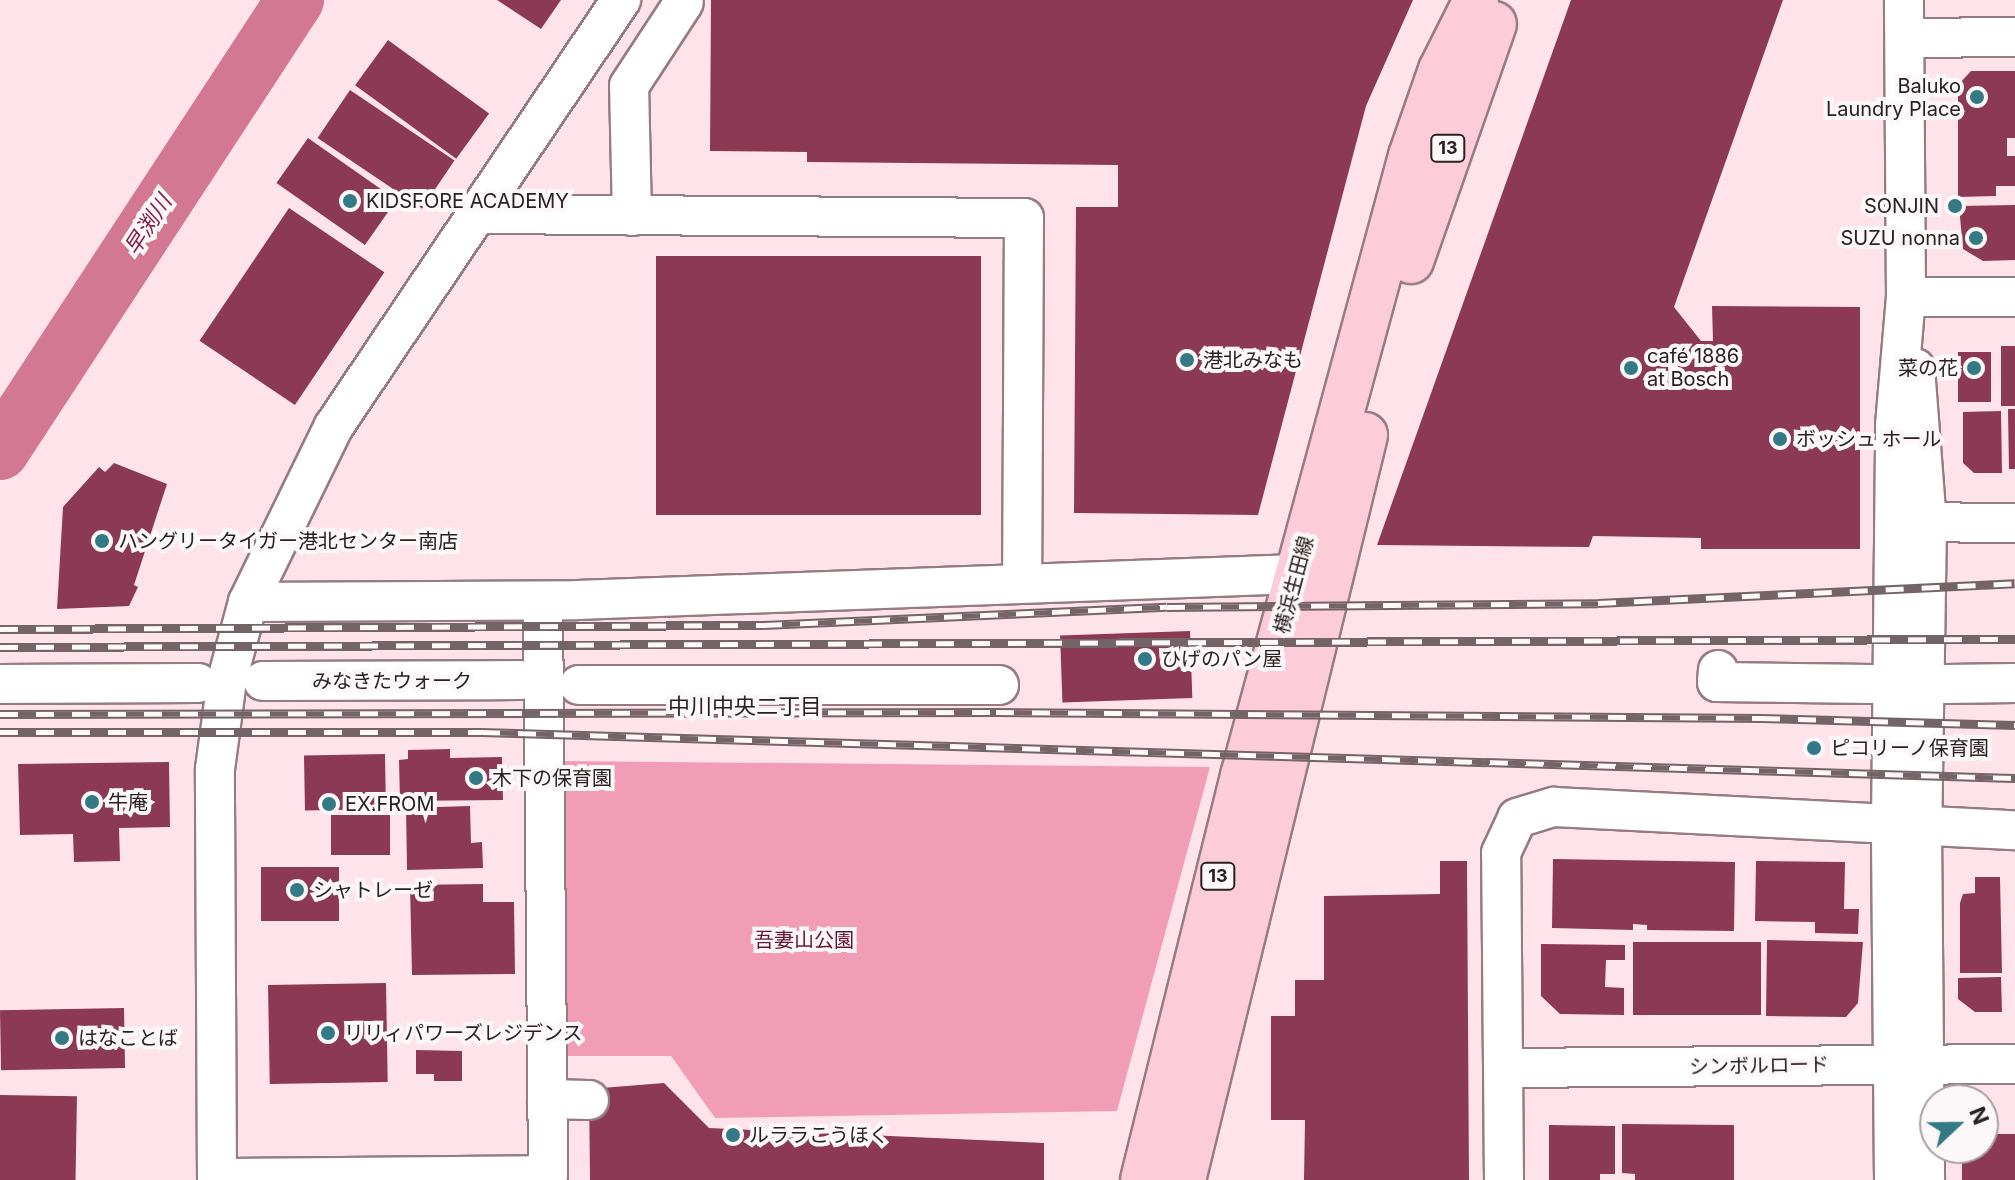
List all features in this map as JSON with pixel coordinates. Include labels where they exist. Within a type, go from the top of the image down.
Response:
[{"type":"main road","name":"横浜生田線","points":[[1183,1180],[1314,574],[1411,156],[1441,70],[1476,0]]},
{"type":"main road","name":"横浜生田線","points":[[1143,1180],[1314,574],[1462,102],[1506,0]]},
{"type":"street","points":[[543,601],[548,1175],[217,1179],[215,769],[227,680],[248,602],[334,426],[621,0]]},
{"type":"street","points":[[1904,0],[1906,297],[1923,428],[1911,522],[1906,827],[1910,1065],[1925,1180]]},
{"type":"street","points":[[632,216],[629,86],[684,2]]},
{"type":"street","points":[[1905,38],[2015,37]]},
{"type":"street","points":[[477,214],[1024,218],[1022,582]]},
{"type":"street","points":[[1906,297],[2015,297]]},
{"type":"street","points":[[1911,522],[2015,523]]},
{"type":"street","points":[[248,602],[543,601],[1314,574]]},
{"type":"street","points":[[1718,670],[1717,682],[1872,684]]},
{"type":"street","name":"みなきたウォーク","points":[[263,681],[520,680]]},
{"type":"street","points":[[0,684],[198,683]]},
{"type":"street","points":[[1946,684],[2015,683]]},
{"type":"street","points":[[579,685],[999,685]]},
{"type":"street","points":[[1504,1180],[1501,853],[1517,818],[1554,807],[1838,818],[1906,827],[2015,830]]},
{"type":"street","name":"シンボルロード","points":[[1504,1068],[2015,1064]]},
{"type":"street","points":[[1894,1180],[1910,1065]]},
{"type":"street","points":[[547,1099],[589,1100]]},
{"type":"green space","name":"吾妻山公園","points":[[561,761],[1210,767],[1117,1111],[715,1118],[671,1056],[566,1056]]},
{"type":"building","points":[[497,0],[561,0],[541,29]]},
{"type":"building","name":"港北みなも","points":[[711,0],[1413,0],[1366,106],[1258,515],[1074,513],[1076,207],[1118,207],[1118,165],[807,162],[807,152],[710,151]]},
{"type":"building","points":[[1571,0],[1783,0],[1674,307],[1701,341],[1713,341],[1712,306],[1860,307],[1860,549],[1701,549],[1701,538],[1593,536],[1589,547],[1377,545]]},
{"type":"building","points":[[388,40],[489,113],[456,159],[355,85]]},
{"type":"building","points":[[1971,71],[2015,71],[2015,138],[2007,138],[2007,156],[2015,156],[2015,186],[1996,186],[1996,196],[1958,197],[1958,85]]},
{"type":"building","points":[[350,90],[454,160],[422,209],[318,138]]},
{"type":"building","name":"KIDSFORE ACADEMY","points":[[308,138],[396,200],[365,245],[276,183]]},
{"type":"building","points":[[2015,205],[2015,260],[1983,261],[1963,249],[1959,206]]},
{"type":"building","points":[[289,208],[384,272],[295,405],[200,341]]},
{"type":"building","points":[[656,256],[981,256],[981,515],[656,515]]},
{"type":"building","points":[[2001,346],[2015,346],[2015,406],[2001,406]]},
{"type":"building","points":[[1958,352],[1991,352],[1991,402],[1958,402]]},
{"type":"building","points":[[2008,409],[2015,409],[2015,469],[2009,469]]},
{"type":"building","points":[[2001,411],[2002,473],[1974,473],[1963,463],[1963,412]]},
{"type":"building","points":[[114,463],[167,484],[134,585],[138,587],[129,606],[57,609],[63,507],[99,467],[105,472]]},
{"type":"building","points":[[1190,631],[1192,698],[1062,702],[1060,636]]},
{"type":"building","points":[[450,749],[450,758],[502,757],[503,800],[400,801],[399,760],[408,759],[408,750]]},
{"type":"building","points":[[385,754],[386,809],[305,810],[304,755]]},
{"type":"building","points":[[169,762],[170,827],[119,828],[120,861],[74,862],[73,834],[20,835],[18,764]]},
{"type":"building","points":[[470,806],[471,843],[482,842],[483,868],[407,870],[406,808]]},
{"type":"building","points":[[331,815],[390,815],[390,855],[331,855]]},
{"type":"building","points":[[1553,859],[1735,862],[1734,931],[1647,930],[1647,925],[1633,924],[1633,930],[1552,928]]},
{"type":"building","points":[[1440,861],[1467,861],[1469,1180],[1304,1180],[1305,1120],[1271,1120],[1271,1016],[1295,1016],[1295,980],[1324,980],[1324,896],[1440,894]]},
{"type":"building","points":[[1756,861],[1845,862],[1844,909],[1859,909],[1858,934],[1815,933],[1815,922],[1755,921]]},
{"type":"building","points":[[261,867],[339,867],[339,921],[261,921]]},
{"type":"building","points":[[1975,877],[2000,877],[2002,973],[1960,973],[1960,903],[1963,894],[1975,893]]},
{"type":"building","points":[[483,884],[483,902],[514,902],[515,974],[412,975],[410,885]]},
{"type":"building","points":[[1767,940],[1863,942],[1858,1003],[1846,1017],[1766,1016]]},
{"type":"building","points":[[1633,942],[1761,942],[1761,1015],[1633,1015]]},
{"type":"building","points":[[1541,944],[1625,945],[1625,960],[1606,960],[1605,987],[1624,988],[1624,1015],[1560,1014],[1541,996]]},
{"type":"building","points":[[2001,977],[2002,1012],[1975,1012],[1958,999],[1958,978]]},
{"type":"building","name":"リリィパワーズレジデンス","points":[[386,983],[388,1082],[270,1084],[268,985]]},
{"type":"building","name":"はなことば","points":[[124,1008],[125,1068],[1,1070],[0,1010]]},
{"type":"building","points":[[416,1050],[462,1051],[462,1081],[434,1081],[434,1074],[416,1074]]},
{"type":"building","name":"ルララこうほく","points":[[664,1083],[709,1128],[1044,1143],[1044,1180],[590,1180],[589,1089]]},
{"type":"building","points":[[0,1095],[77,1096],[76,1180],[0,1180]]},
{"type":"building","points":[[1622,1124],[1734,1125],[1734,1180],[1635,1180],[1635,1174],[1622,1173]]},
{"type":"building","points":[[1549,1125],[1615,1126],[1615,1174],[1600,1174],[1600,1180],[1549,1180]]},
{"type":"building","points":[[1999,1134],[2015,1134],[2015,1180],[1962,1180],[1962,1164],[1999,1164]]},
{"type":"waterway","name":"早渕川","points":[[0,451],[295,0]]},
{"type":"railway","points":[[0,629],[764,625],[1167,607],[1598,603],[2015,583]]},
{"type":"railway","points":[[0,647],[2015,639]]},
{"type":"railway","points":[[0,714],[996,712],[1762,718],[2015,725]]},
{"type":"railway","points":[[0,732],[482,732],[2015,778]]},
{"type":"place","name":"Baluko Laundry Place","points":[[1977,97]]},
{"type":"place","name":"KIDSFORE ACADEMY","points":[[350,201]]},
{"type":"place","name":"SONJIN","points":[[1955,206]]},
{"type":"place","name":"SUZU nonna","points":[[1976,238]]},
{"type":"place","name":"港北みなも","points":[[1187,360]]},
{"type":"place","name":"café 1886 at Bosch","points":[[1631,368]]},
{"type":"place","name":"菜の花","points":[[1974,368]]},
{"type":"place","name":"ボッシュ ホール","points":[[1780,439]]},
{"type":"place","name":"ハングリータイガー港北センター南店","points":[[102,541]]},
{"type":"place","name":"ひげのパン屋","points":[[1145,659]]},
{"type":"place","name":"ピコリーノ保育園","points":[[1814,748]]},
{"type":"place","name":"木下の保育園","points":[[476,778]]},
{"type":"place","name":"牛庵","points":[[92,802]]},
{"type":"place","name":"EX.FROM","points":[[329,804]]},
{"type":"place","name":"シャトレーゼ","points":[[297,890]]},
{"type":"place","name":"リリィパワーズレジデンス","points":[[328,1033]]},
{"type":"place","name":"はなことば","points":[[62,1038]]},
{"type":"place","name":"ルララこうほく","points":[[733,1135]]},
{"type":"district","name":"中川中央二丁目","points":[[745,707]]}]
